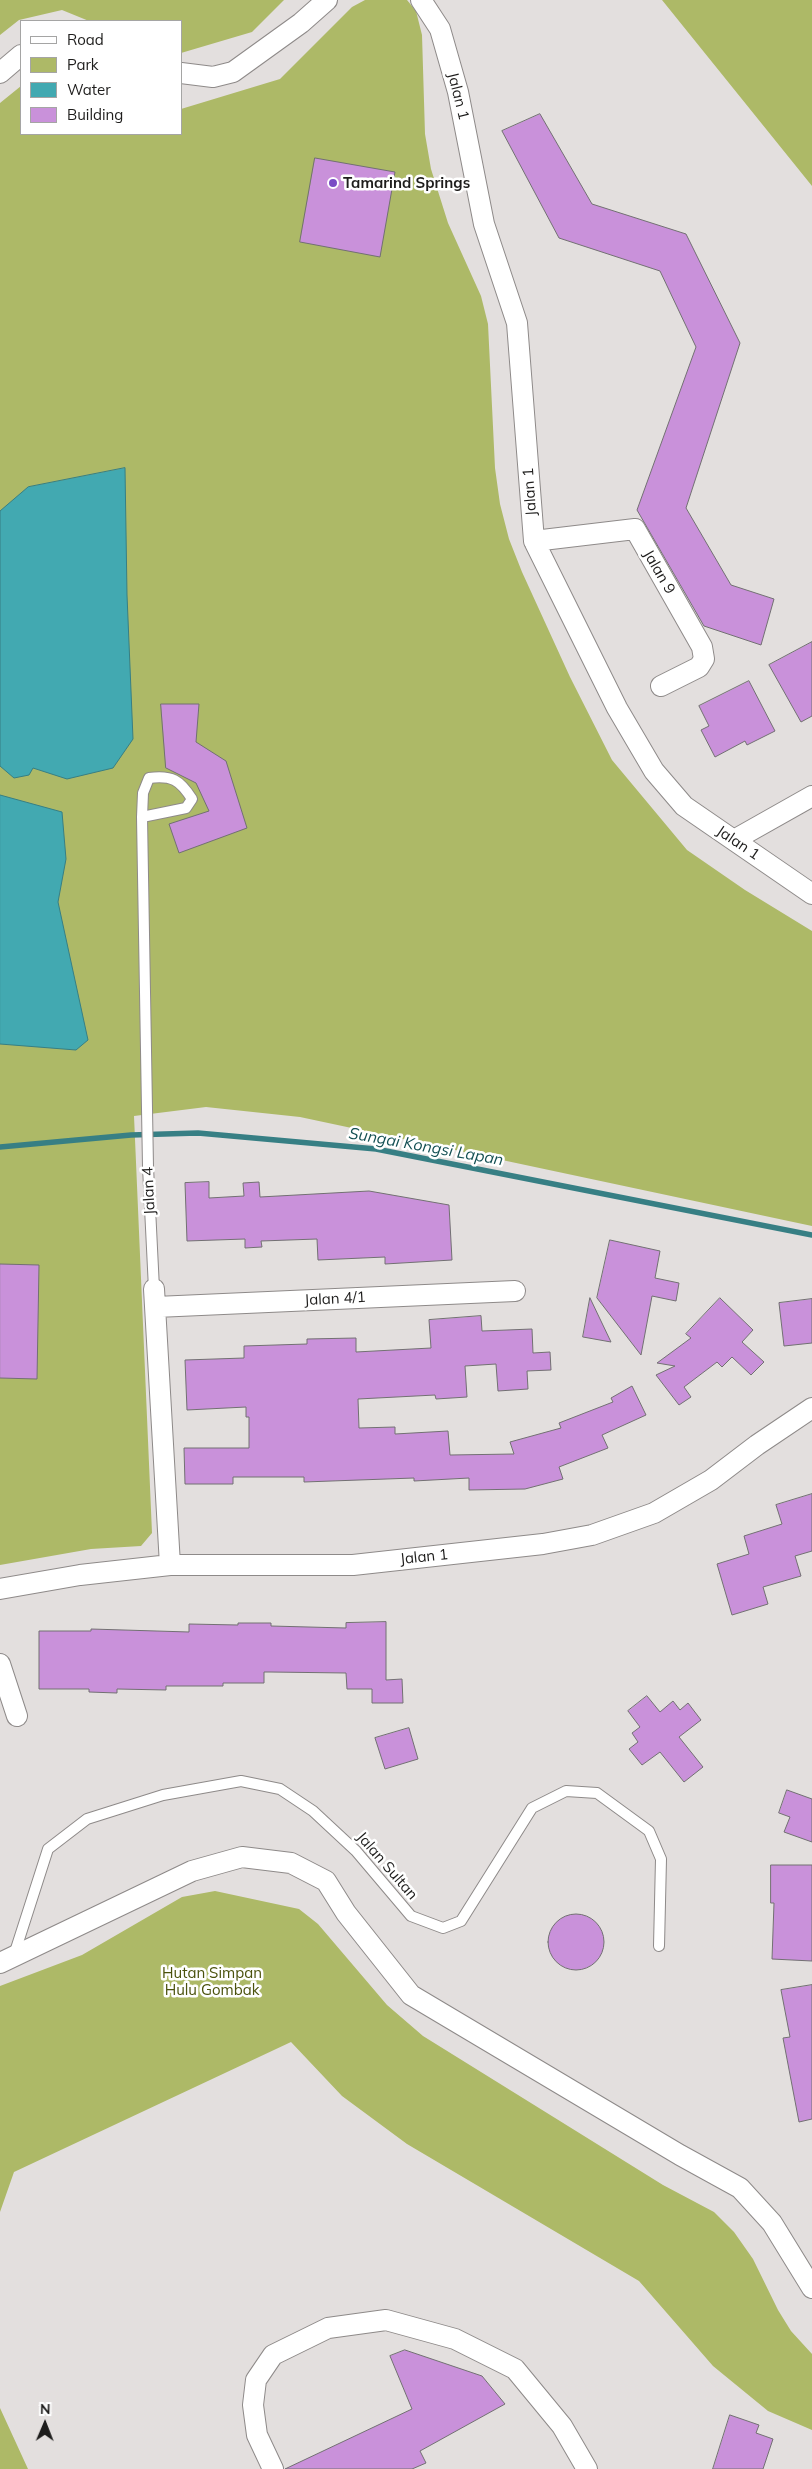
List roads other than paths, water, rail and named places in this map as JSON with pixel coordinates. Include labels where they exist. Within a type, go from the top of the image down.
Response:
[{"type":"street","points":[[182,73],[213,77],[233,72],[301,23],[327,0]]},
{"type":"street","name":"Jalan 1","points":[[421,0],[440,29],[458,92],[484,224],[517,323],[534,541],[617,708],[654,771],[684,806],[812,894]]},
{"type":"street","points":[[0,73],[20,56]]},
{"type":"street","name":"Jalan 9","points":[[534,541],[635,529],[702,647],[704,658],[699,667],[660,686]]},
{"type":"street","points":[[734,840],[812,796]]},
{"type":"street","name":"Jalan 4/1","points":[[155,1298],[515,1291]]},
{"type":"street","name":"Jalan 4","points":[[155,1298],[170,1565]]},
{"type":"street","name":"Jalan 1","points":[[0,1589],[80,1575],[170,1565],[353,1565],[543,1544],[592,1535],[654,1513],[711,1480],[757,1445],[812,1408]]},
{"type":"street","points":[[0,1664],[17,1716]]},
{"type":"street","points":[[7,1960],[192,1871],[242,1857],[291,1862],[326,1880],[346,1912],[411,1996],[680,2155],[740,2188],[772,2223],[812,2288]]},
{"type":"street","points":[[273,2469],[257,2435],[253,2405],[256,2380],[273,2355],[328,2328],[386,2320],[455,2339],[515,2368],[562,2426],[587,2469]]},
{"type":"lane","name":"Jalan 4","points":[[142,817],[186,808],[192,799],[183,784],[166,776],[150,778],[143,793],[142,817],[145,1062],[155,1298]]},
{"type":"lane","name":"Jalan Sultan","points":[[7,1960],[48,1848],[87,1819],[163,1795],[241,1781],[280,1789],[312,1811],[356,1851],[411,1916],[443,1928],[461,1921],[532,1808],[566,1791],[597,1793],[649,1831],[661,1859],[659,1946]]},
{"type":"water","points":[[125,468],[127,595],[133,739],[113,768],[67,779],[33,768],[29,775],[14,778],[0,766],[0,511],[28,487]]},
{"type":"water","points":[[0,795],[62,812],[66,859],[58,902],[88,1040],[76,1050],[0,1044]]},
{"type":"waterway","name":"Sungai Kongsi Lapan","points":[[0,1147],[131,1135],[198,1133],[376,1149],[812,1235]]},
{"type":"place","name":"Tamarind Springs","points":[[333,183]]},
{"type":"park label","name":"Hutan Simpan Hulu Gombak","points":[[212,1982]]}]
